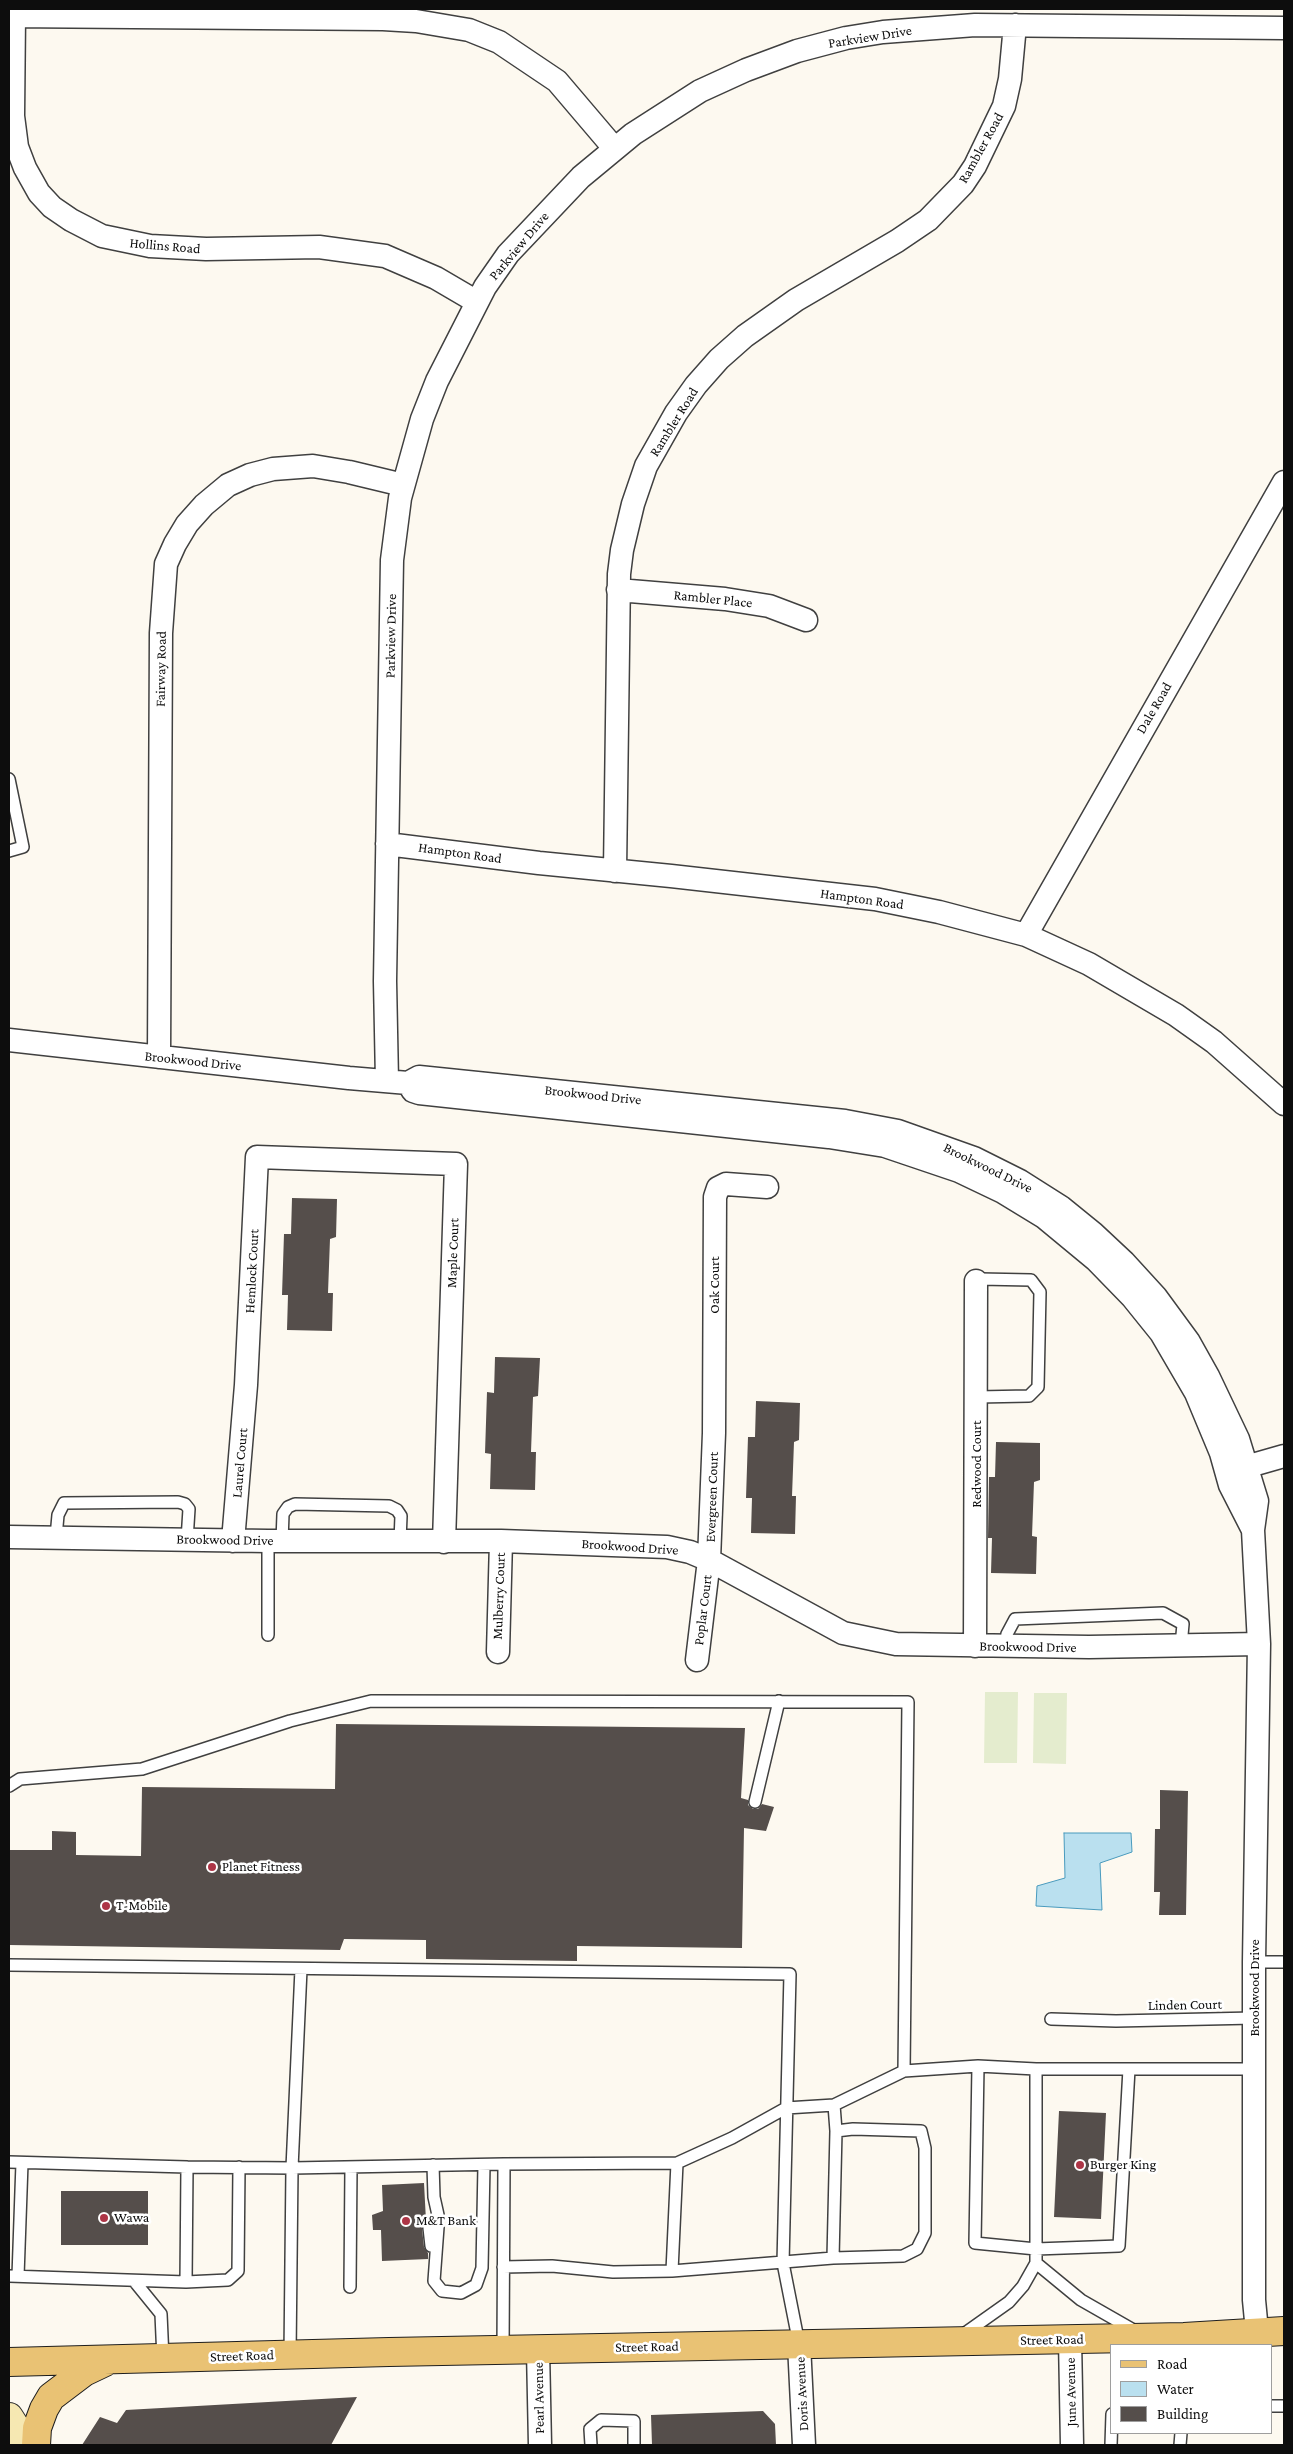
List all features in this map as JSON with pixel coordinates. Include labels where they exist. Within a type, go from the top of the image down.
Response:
[{"type":"main road","name":"Street Road","points":[[9,2362],[290,2354],[954,2341],[1070,2340],[1114,2342],[1144,2337],[1184,2341],[1259,2338],[1284,2331]]},
{"type":"main road","points":[[36,2445],[37,2428],[51,2397],[84,2372],[109,2360]]},
{"type":"main road","points":[[9,2417],[27,2445]]},
{"type":"street","points":[[11,16],[383,19],[416,21],[469,30],[508,46],[558,81],[614,148]]},
{"type":"street","name":"Hollins Road","points":[[11,16],[13,116],[17,147],[25,168],[39,193],[52,207],[71,220],[102,236],[150,246],[206,249],[319,247],[385,256],[436,278],[477,302]]},
{"type":"street","name":"Parkview Drive","points":[[398,1082],[385,980],[392,560],[403,485],[437,380],[477,302],[508,254],[559,198],[614,148],[700,91],[746,70],[797,51],[846,38],[883,32],[975,25],[1284,28]]},
{"type":"street","name":"Rambler Road","points":[[615,871],[618,590],[622,550],[633,504],[646,466],[676,414],[708,372],[745,336],[796,300],[897,241],[947,203],[975,166],[1004,106],[1010,79],[1015,25]]},
{"type":"street","name":"Fairway Road","points":[[159,1057],[161,634],[166,564],[187,524],[204,504],[228,485],[250,475],[273,469],[313,466],[349,472],[403,485]]},
{"type":"street","name":"Dale Road","points":[[1026,935],[1284,482]]},
{"type":"street","name":"Rambler Place","points":[[618,590],[734,600],[769,606],[806,620]]},
{"type":"street","name":"Hampton Road","points":[[387,844],[876,899],[939,912],[1026,935],[1089,964],[1176,1015],[1221,1048],[1284,1104]]},
{"type":"street","name":"Brookwood Drive","points":[[9,1040],[398,1082],[419,1077],[845,1121],[898,1131],[974,1158],[1020,1181],[1061,1207],[1124,1262],[1156,1298],[1188,1342],[1208,1376],[1238,1439],[1248,1466],[1257,1501],[1253,1530],[1259,1644],[1254,1962],[1254,2300],[1259,2338]]},
{"type":"street","name":"Brookwood Drive","points":[[398,1082],[419,1093],[829,1137],[885,1146],[959,1171],[1003,1192],[1044,1218],[1096,1260],[1132,1297],[1161,1333],[1185,1372],[1203,1410],[1242,1512],[1253,1530]]},
{"type":"street","name":"Hemlock Court","points":[[246,1385],[257,1157]]},
{"type":"street","name":"Maple Court","points":[[257,1157],[456,1164],[444,1542]]},
{"type":"street","name":"Oak Court","points":[[714,1433],[716,1197],[718,1188],[726,1184],[767,1186]]},
{"type":"street","name":"Redwood Court","points":[[975,1646],[976,1281]]},
{"type":"street","name":"Laurel Court","points":[[233,1541],[246,1385]]},
{"type":"street","name":"Evergreen Court","points":[[710,1560],[714,1433]]},
{"type":"street","points":[[1226,1472],[1284,1456]]},
{"type":"street","name":"Brookwood Drive","points":[[9,1537],[233,1541],[501,1541],[667,1547],[690,1552],[710,1560],[843,1633],[896,1644],[1181,1646],[1259,1644]]},
{"type":"street","name":"Mulberry Court","points":[[498,1652],[501,1541]]},
{"type":"street","name":"Poplar Court","points":[[697,1660],[710,1560]]},
{"type":"street","name":"June Avenue","points":[[1070,2340],[1072,2445]]},
{"type":"street","name":"Doris Avenue","points":[[800,2344],[804,2445]]},
{"type":"street","name":"Pearl Avenue","points":[[538,2350],[540,2445]]},
{"type":"lane","points":[[9,779],[23,847],[9,851]]},
{"type":"lane","points":[[976,1281],[1031,1280],[1040,1292],[1038,1387],[1029,1396],[977,1397]]},
{"type":"lane","points":[[56,1538],[58,1515],[64,1503],[178,1502],[185,1504],[189,1510],[187,1540]]},
{"type":"lane","points":[[268,1635],[275,1541],[283,1514],[288,1507],[295,1504],[388,1506],[397,1510],[401,1516],[400,1541]]},
{"type":"lane","points":[[1005,1646],[1007,1634],[1015,1619],[1163,1613],[1183,1624],[1181,1646]]},
{"type":"lane","points":[[9,1786],[20,1780],[142,1769],[290,1721],[371,1700],[908,1702],[904,2071]]},
{"type":"lane","points":[[755,1802],[779,1701]]},
{"type":"lane","points":[[1254,1962],[1284,1962]]},
{"type":"lane","points":[[9,1965],[790,1974],[784,2263],[800,2344]]},
{"type":"lane","points":[[290,2354],[292,2168],[301,1968]]},
{"type":"lane","name":"Linden Court","points":[[1051,2019],[1116,2021],[1254,2018]]},
{"type":"lane","points":[[978,2066],[975,2243],[1036,2248],[1119,2246],[1129,2069]]},
{"type":"lane","points":[[9,2162],[239,2168],[677,2163],[732,2138],[786,2108],[834,2105],[904,2071],[978,2066],[1036,2069],[1254,2069]]},
{"type":"lane","points":[[954,2341],[1009,2302],[1023,2286],[1036,2262],[1036,2069]]},
{"type":"lane","points":[[833,2258],[836,2131],[834,2105]]},
{"type":"lane","points":[[504,2267],[552,2266],[613,2272],[672,2271],[833,2258],[903,2256],[916,2249],[925,2233],[925,2148],[921,2131],[853,2129],[836,2131]]},
{"type":"lane","points":[[22,2162],[13,2276],[135,2282],[228,2280],[238,2271],[239,2168]]},
{"type":"lane","points":[[672,2271],[677,2163]]},
{"type":"lane","points":[[503,2351],[504,2164]]},
{"type":"lane","points":[[434,2228],[434,2281],[442,2291],[461,2293],[476,2285],[482,2268],[484,2165]]},
{"type":"lane","points":[[186,2282],[187,2166]]},
{"type":"lane","points":[[433,2166],[433,2215]]},
{"type":"lane","points":[[350,2287],[351,2167]]},
{"type":"lane","points":[[1036,2262],[1081,2300],[1144,2337]]},
{"type":"lane","points":[[135,2282],[161,2314],[163,2359]]},
{"type":"lane","points":[[590,2445],[590,2429],[600,2420],[634,2421],[634,2445]]},
{"type":"green space","points":[[985,1692],[1018,1692],[1017,1763],[984,1763]]},
{"type":"green space","points":[[1034,1693],[1067,1693],[1066,1764],[1033,1763]]},
{"type":"water","points":[[1064,1833],[1131,1833],[1132,1852],[1100,1863],[1102,1910],[1036,1906],[1037,1886],[1065,1878]]},
{"type":"building","points":[[292,1198],[337,1199],[336,1237],[330,1239],[328,1293],[333,1293],[332,1331],[287,1330],[288,1295],[282,1295],[284,1234],[291,1234]]},
{"type":"building","points":[[495,1357],[540,1358],[538,1396],[533,1397],[531,1452],[536,1452],[535,1490],[490,1489],[491,1454],[485,1453],[487,1392],[494,1393]]},
{"type":"building","points":[[756,1401],[800,1403],[799,1440],[794,1442],[792,1496],[796,1496],[795,1534],[751,1533],[752,1498],[746,1498],[748,1437],[755,1437]]},
{"type":"building","points":[[996,1442],[1040,1443],[1040,1480],[1034,1482],[1032,1536],[1037,1537],[1036,1574],[991,1573],[992,1538],[988,1538],[989,1477],[995,1477]]},
{"type":"building","points":[[336,1724],[745,1728],[741,1798],[748,1800],[748,1805],[753,1809],[758,1809],[762,1804],[774,1807],[766,1831],[744,1828],[742,1948],[577,1946],[577,1961],[426,1959],[426,1940],[344,1939],[340,1950],[9,1945],[9,1850],[52,1850],[52,1831],[76,1832],[76,1855],[141,1856],[142,1787],[335,1789]]},
{"type":"building","points":[[1160,1790],[1188,1791],[1186,1915],[1159,1915],[1160,1892],[1154,1892],[1155,1829],[1160,1829]]},
{"type":"building","name":"Burger King","points":[[1059,2111],[1106,2113],[1101,2219],[1054,2217]]},
{"type":"building","name":"M&T Bank","points":[[424,2183],[426,2221],[422,2229],[424,2247],[428,2253],[428,2259],[382,2261],[381,2230],[373,2230],[372,2215],[383,2211],[382,2185]]},
{"type":"building","name":"Wawa","points":[[61,2191],[148,2191],[148,2245],[61,2245]]},
{"type":"building","points":[[357,2397],[331,2445],[82,2445],[100,2417],[117,2423],[126,2410]]},
{"type":"building","points":[[763,2411],[775,2424],[776,2445],[652,2445],[651,2415]]},
{"type":"place","name":"Planet Fitness","points":[[212,1867]]},
{"type":"place","name":"T-Mobile","points":[[106,1906]]},
{"type":"place","name":"Burger King","points":[[1080,2165]]},
{"type":"place","name":"Wawa","points":[[104,2218]]},
{"type":"place","name":"M&T Bank","points":[[406,2221]]}]
